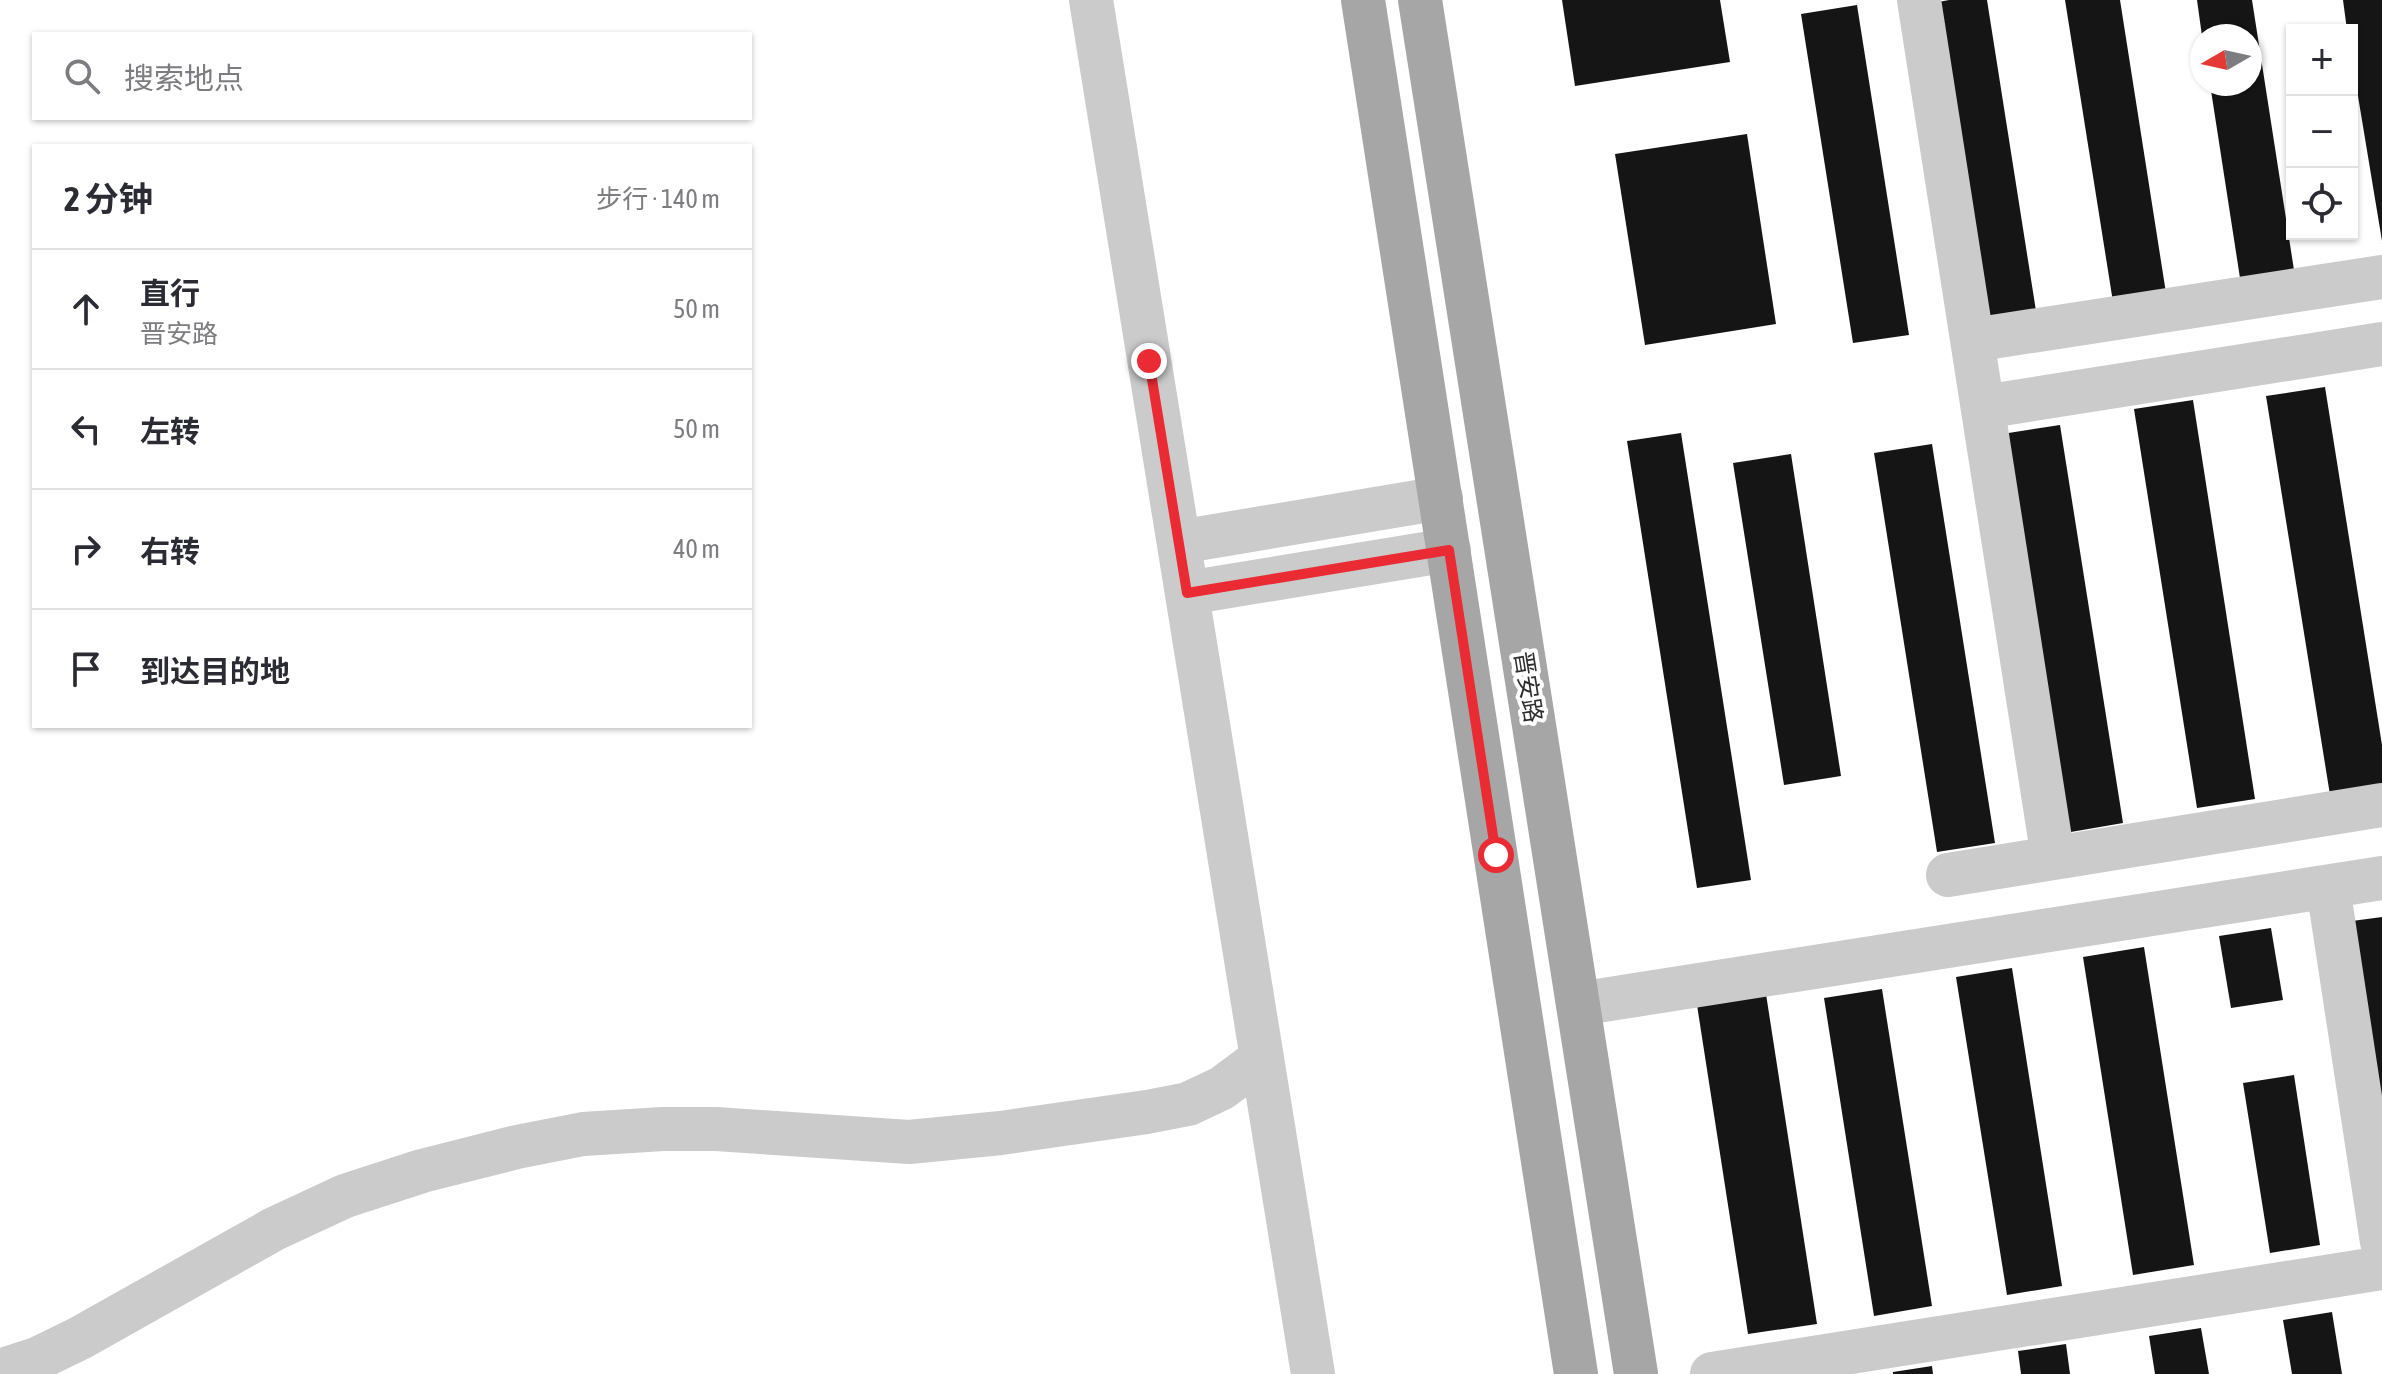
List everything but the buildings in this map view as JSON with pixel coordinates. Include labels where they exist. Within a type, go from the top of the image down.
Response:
[{"type":"main road","points":[[1363,0],[1576,1374]]},
{"type":"main road","name":"晋安路","points":[[1420,0],[1636,1374]]},
{"type":"lane","points":[[1091,0],[1313,1374]]},
{"type":"lane","points":[[1919,0],[2053,858]]},
{"type":"lane","points":[[1973,340],[2382,277]]},
{"type":"lane","points":[[1983,407],[2382,344]]},
{"type":"lane","points":[[1179,542],[1441,498]]},
{"type":"lane","points":[[1187,593],[1449,550]]},
{"type":"lane","points":[[1948,875],[2382,805]]},
{"type":"lane","points":[[1578,1004],[2382,878]]},
{"type":"lane","points":[[2328,887],[2382,1242]]},
{"type":"lane","points":[[0,1371],[37,1359],[80,1338],[274,1229],[345,1196],[422,1171],[517,1147],[583,1134],[663,1129],[716,1129],[909,1142],[1001,1133],[1188,1104],[1222,1088],[1262,1058]]},
{"type":"lane","points":[[1712,1374],[2382,1268]]},
{"type":"route","points":[[1149,361],[1187,593],[1449,550],[1496,855]]}]
